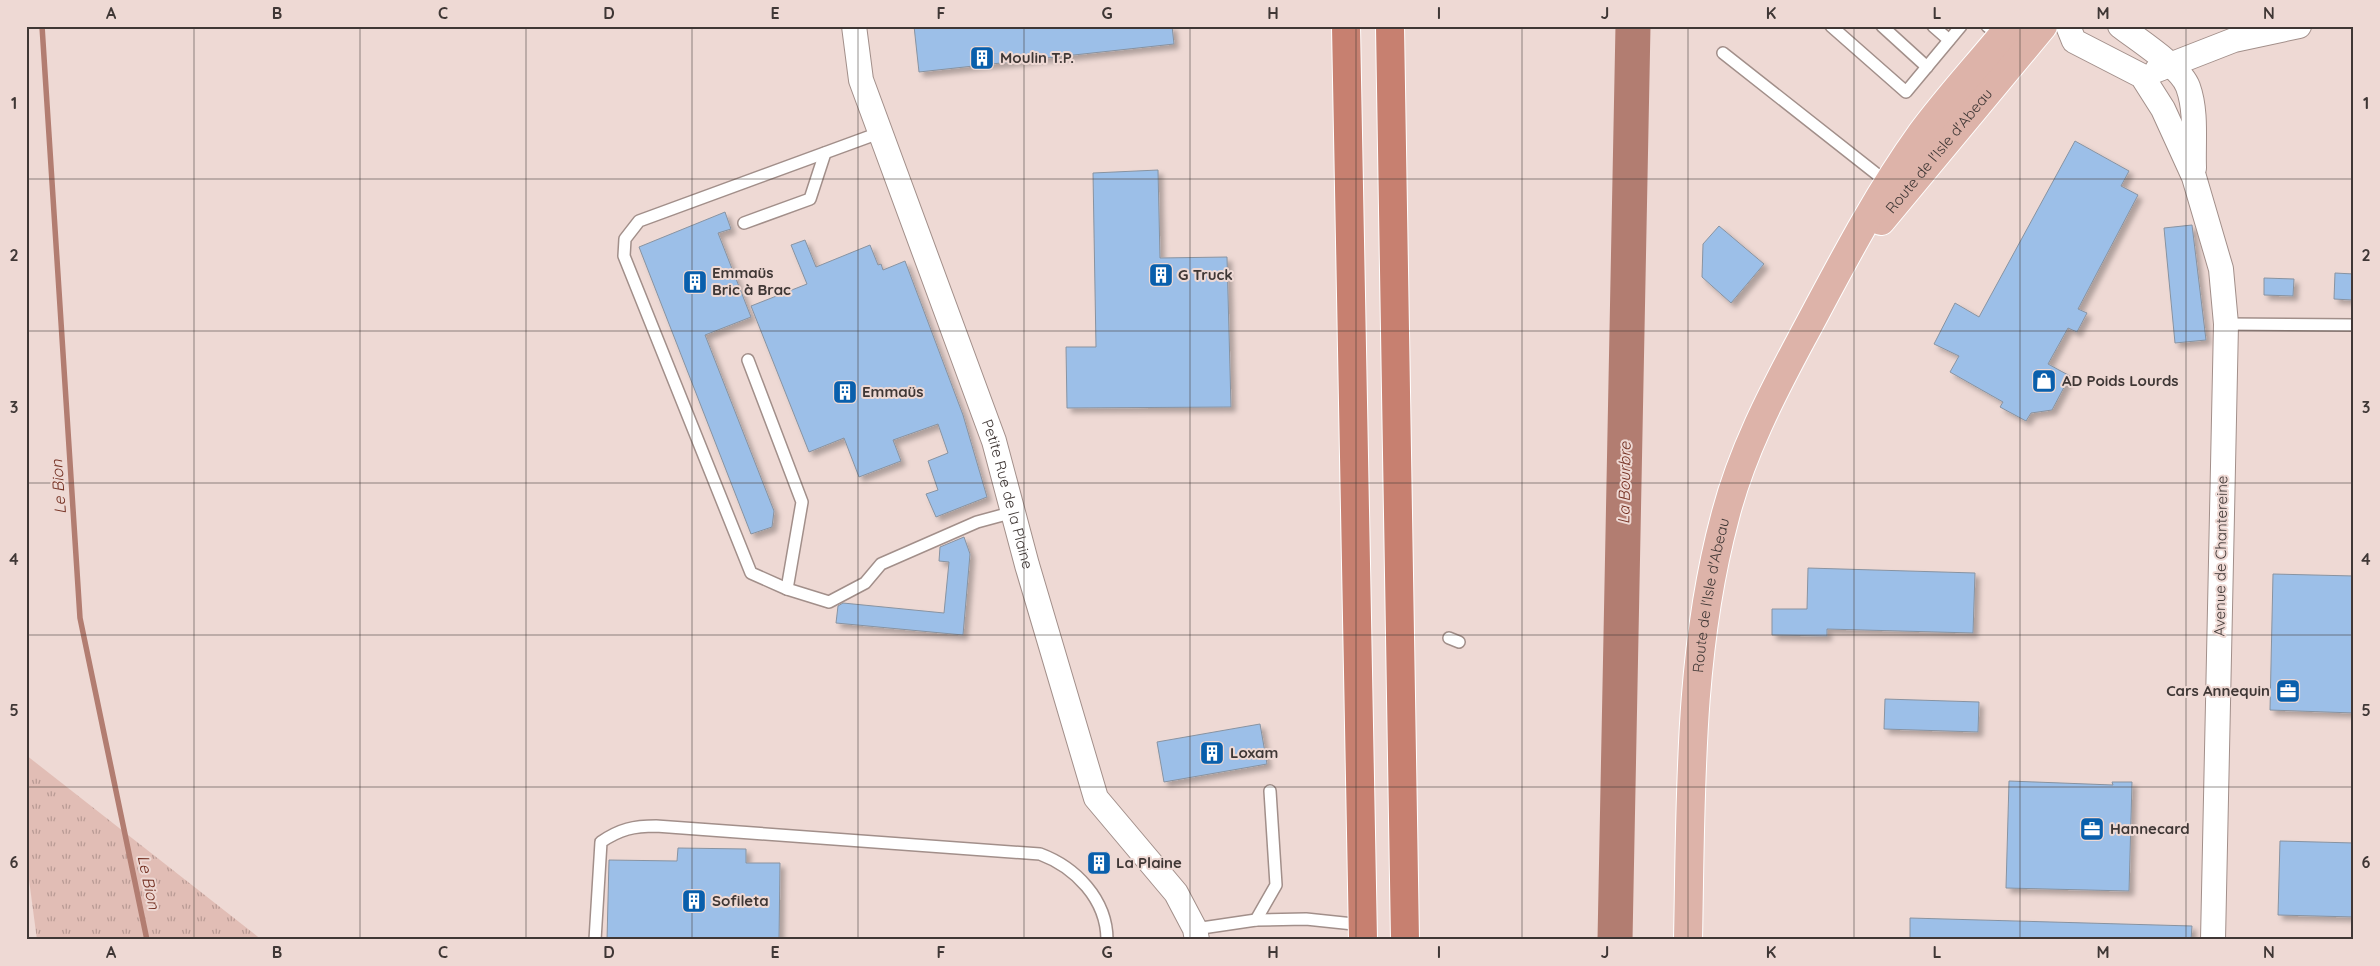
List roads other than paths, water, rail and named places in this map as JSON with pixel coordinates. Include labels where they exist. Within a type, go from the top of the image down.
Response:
[{"type":"highway","points":[[1346,26],[1363,933]]},
{"type":"highway","points":[[1390,26],[1405,940]]},
{"type":"main road","name":"Route de l'Isle d'Abeau","points":[[1688,940],[1694,695],[1706,607],[1725,516],[1750,444],[1781,378],[1835,276],[2005,36],[2043,26]]},
{"type":"street","name":"Petite Rue de la Plaine","points":[[854,26],[860,80],[994,441],[1096,798],[1176,894],[1196,935]]},
{"type":"street","name":"Avenue de Chantereine","points":[[2120,26],[2171,65],[2188,85],[2193,108],[2194,177]]},
{"type":"street","points":[[2005,36],[2054,37],[2071,34],[2142,76],[2234,40],[2299,26]]},
{"type":"street","name":"Avenue de Chantereine","points":[[2142,76],[2163,109],[2194,177],[2221,269],[2226,324],[2213,940]]},
{"type":"lane","points":[[1831,26],[1906,92],[1960,26]]},
{"type":"lane","points":[[1882,26],[1927,66]]},
{"type":"lane","points":[[1934,26],[1949,40]]},
{"type":"lane","points":[[1723,53],[1897,188]]},
{"type":"lane","points":[[879,133],[639,221],[625,239],[624,256],[751,573],[787,589],[830,602],[864,583],[881,564],[977,522],[1014,512]]},
{"type":"lane","points":[[744,223],[810,199],[824,153]]},
{"type":"lane","points":[[2226,324],[2354,324]]},
{"type":"lane","points":[[748,360],[802,502],[787,589]]},
{"type":"lane","points":[[1256,920],[1276,884],[1270,791]]},
{"type":"lane","points":[[595,940],[601,842],[617,831],[640,826],[1040,854],[1058,861],[1088,887],[1100,906],[1108,940]]},
{"type":"lane","points":[[1196,935],[1256,920],[1306,919],[1363,933]]},
{"type":"waterway","name":"Le Bion","points":[[42,26],[80,618],[147,940]]},
{"type":"waterway","name":"La Bourbre","points":[[1615,940],[1633,26]]},
{"type":"place","name":"Moulin T.P.","points":[[982,58]]},
{"type":"place","name":"G Truck","points":[[1161,275]]},
{"type":"place","name":"Emmaüs Bric à Brac","points":[[695,282]]},
{"type":"place","name":"AD Poids Lourds","points":[[2044,381]]},
{"type":"place","name":"Emmaüs","points":[[845,392]]},
{"type":"place","name":"Cars Annequin","points":[[2288,691]]},
{"type":"place","name":"Loxam","points":[[1212,753]]},
{"type":"place","name":"Hannecard","points":[[2092,829]]},
{"type":"place","name":"La Plaine","points":[[1099,863]]},
{"type":"place","name":"Sofileta","points":[[694,901]]}]
